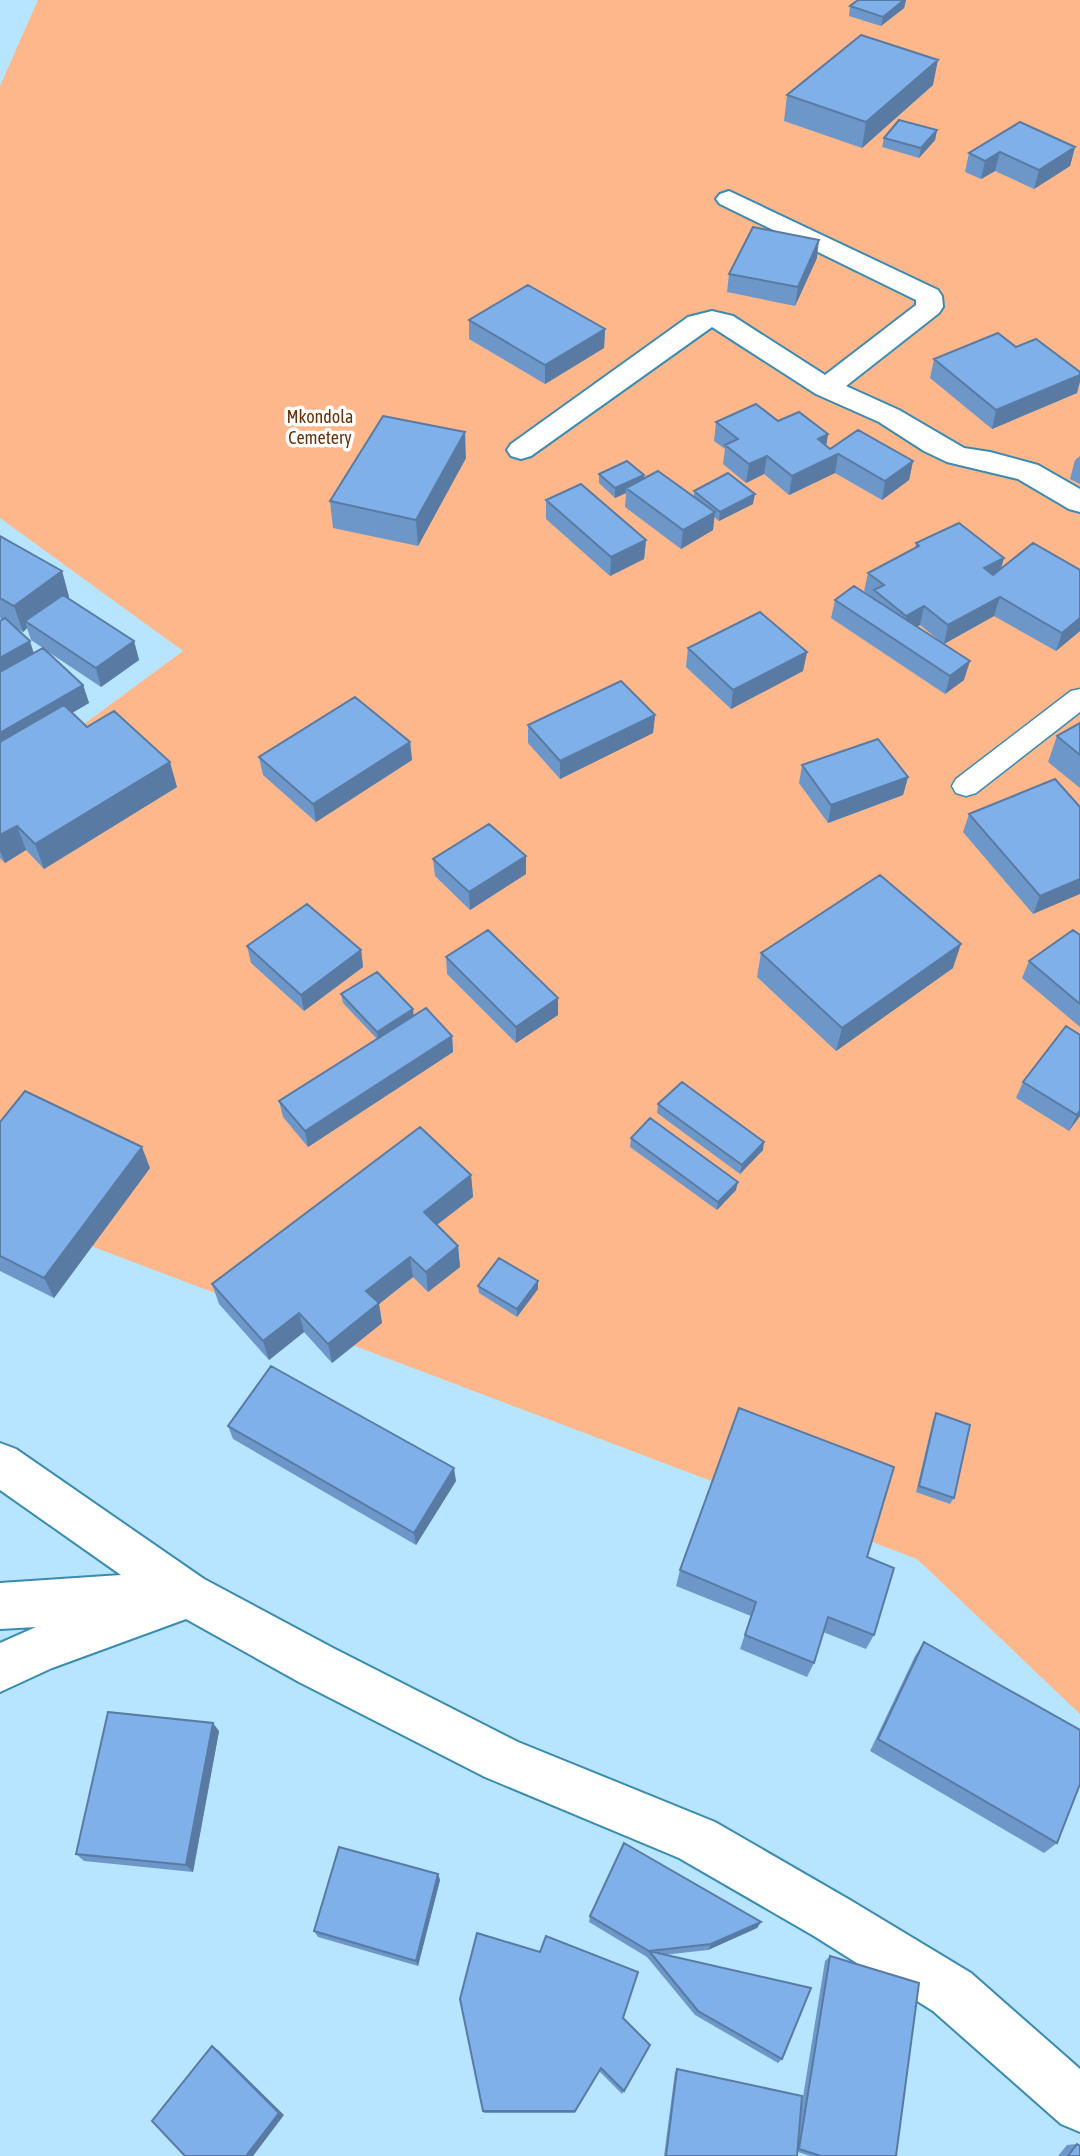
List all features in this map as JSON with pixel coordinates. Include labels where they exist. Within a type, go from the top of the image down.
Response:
[{"type":"street","points":[[729,199],[929,296],[930,307],[827,388]]},
{"type":"street","points":[[521,450],[698,323],[712,319],[723,322],[827,388],[889,416],[934,445],[957,456],[990,461],[1027,472],[1080,502]]},
{"type":"street","points":[[0,1464],[188,1595],[316,1665],[502,1760],[697,1840],[832,1918],[952,1992],[1080,2105]]},
{"type":"street","points":[[0,1606],[188,1595]]},
{"type":"street","points":[[0,1668],[42,1648],[188,1595]]},
{"type":"lane","points":[[966,786],[1080,698]]},
{"type":"green space","name":"Mkondola Cemetery","points":[[38,0],[1080,0],[1080,1714],[917,1559],[38,1226],[0,1179],[0,786],[183,651],[0,518],[0,86]]},
{"type":"building","points":[[858,0],[904,0],[883,17],[850,6]]},
{"type":"building","points":[[861,35],[938,60],[866,122],[787,95]]},
{"type":"building","points":[[899,120],[937,130],[921,148],[884,138]]},
{"type":"building","points":[[1020,122],[1075,147],[1039,170],[1000,152],[985,161],[969,153]]},
{"type":"building","points":[[753,227],[819,240],[798,287],[729,274]]},
{"type":"building","points":[[528,285],[605,329],[545,365],[469,320]]},
{"type":"building","points":[[998,333],[1016,347],[1036,339],[1080,372],[1080,375],[996,410],[934,359]]},
{"type":"building","points":[[756,404],[778,421],[799,412],[828,434],[818,439],[830,449],[858,430],[913,461],[885,481],[838,454],[792,476],[767,456],[749,464],[725,445],[738,439],[716,422]]},
{"type":"building","points":[[383,416],[465,432],[416,520],[330,501]]},
{"type":"building","points":[[627,461],[644,475],[615,488],[599,474]]},
{"type":"building","points":[[658,471],[715,512],[683,530],[626,488]]},
{"type":"building","points":[[728,473],[755,494],[720,512],[694,491]]},
{"type":"building","points":[[581,484],[646,540],[611,557],[546,500]]},
{"type":"building","points":[[959,523],[1004,558],[984,568],[993,575],[1033,543],[1080,570],[1080,618],[1062,633],[1000,597],[948,625],[924,606],[906,616],[874,590],[884,585],[868,573],[919,546],[916,543]]},
{"type":"building","points":[[0,536],[62,571],[14,606],[0,598]]},
{"type":"building","points":[[854,586],[970,661],[950,676],[835,600]]},
{"type":"building","points":[[63,595],[134,641],[96,668],[25,621]]},
{"type":"building","points":[[760,612],[807,652],[733,690],[688,648]]},
{"type":"building","points":[[5,618],[30,641],[0,658],[0,621]]},
{"type":"building","points":[[43,648],[83,685],[0,733],[0,672]]},
{"type":"building","points":[[621,681],[655,715],[560,761],[528,725]]},
{"type":"building","points":[[355,697],[410,742],[313,804],[259,757]]},
{"type":"building","points":[[64,705],[87,727],[114,711],[170,762],[35,844],[17,826],[0,835],[0,742]]},
{"type":"building","points":[[1080,723],[1080,755],[1057,736]]},
{"type":"building","points":[[878,739],[908,777],[831,805],[802,765]]},
{"type":"building","points":[[1055,779],[1080,807],[1080,879],[1040,896],[969,814]]},
{"type":"building","points":[[489,824],[526,856],[469,892],[433,859]]},
{"type":"building","points":[[880,875],[961,944],[842,1028],[761,953]]},
{"type":"building","points":[[307,904],[361,950],[301,995],[247,946]]},
{"type":"building","points":[[488,930],[558,998],[516,1027],[446,957]]},
{"type":"building","points":[[1073,930],[1080,935],[1080,1004],[1029,961]]},
{"type":"building","points":[[377,972],[413,1009],[377,1032],[341,994]]},
{"type":"building","points":[[426,1008],[452,1036],[305,1131],[279,1101]]},
{"type":"building","points":[[1066,1026],[1080,1035],[1080,1110],[1077,1115],[1023,1082]]},
{"type":"building","points":[[682,1082],[764,1142],[742,1165],[658,1104]]},
{"type":"building","points":[[25,1091],[142,1147],[44,1278],[0,1256],[0,1122]]},
{"type":"building","points":[[650,1118],[738,1182],[718,1202],[631,1138]]},
{"type":"building","points":[[420,1127],[471,1175],[424,1212],[458,1246],[426,1272],[410,1257],[366,1291],[379,1303],[328,1344],[299,1313],[263,1341],[212,1284]]},
{"type":"building","points":[[499,1258],[538,1281],[517,1309],[478,1286]]},
{"type":"building","points":[[271,1366],[454,1468],[414,1533],[228,1426]]},
{"type":"building","points":[[739,1408],[894,1467],[867,1557],[894,1568],[874,1635],[828,1617],[814,1663],[745,1635],[756,1602],[680,1570]]},
{"type":"building","points":[[936,1413],[970,1425],[954,1498],[919,1486]]},
{"type":"building","points":[[924,1642],[1080,1730],[1080,1784],[1057,1843],[878,1739]]},
{"type":"building","points":[[108,1712],[213,1723],[186,1865],[76,1854]]},
{"type":"building","points":[[624,1843],[761,1922],[711,1944],[649,1951],[590,1916]]},
{"type":"building","points":[[339,1847],[438,1874],[416,1961],[314,1931]]},
{"type":"building","points":[[477,1933],[540,1952],[546,1936],[638,1972],[623,2018],[650,2045],[624,2091],[601,2068],[575,2111],[483,2111],[460,1999]]},
{"type":"building","points":[[649,1951],[811,1988],[782,2059],[698,2011]]},
{"type":"building","points":[[830,1956],[919,1983],[896,2156],[821,2156],[799,2149]]},
{"type":"building","points":[[212,2046],[279,2113],[246,2156],[185,2156],[152,2121]]},
{"type":"building","points":[[677,2069],[802,2096],[797,2156],[666,2156]]},
{"type":"building","points":[[1077,2144],[1080,2146],[1080,2156],[1068,2156]]}]
